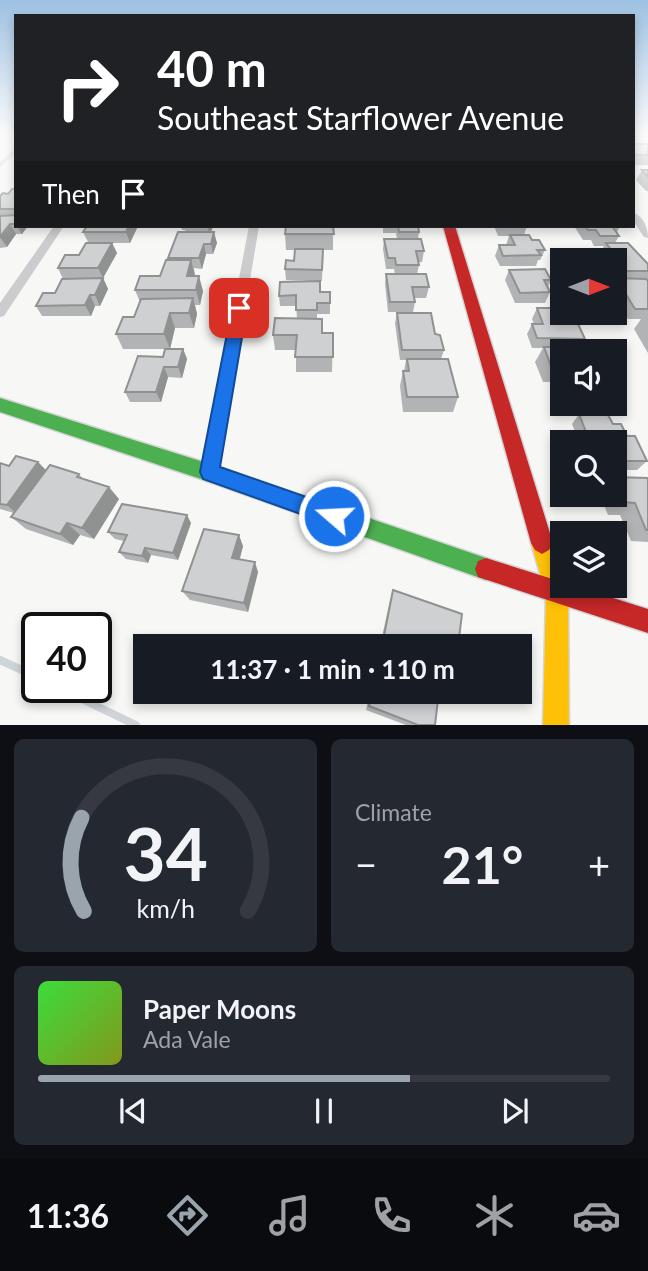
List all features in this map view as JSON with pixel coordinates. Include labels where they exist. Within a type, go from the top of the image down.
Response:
[{"type":"street","points":[[635,217],[648,235]]},
{"type":"street","points":[[0,313],[58,228]]},
{"type":"street","points":[[210,472],[254,228]]},
{"type":"street","points":[[450,228],[550,570]]},
{"type":"street","points":[[0,405],[210,472],[550,592]]},
{"type":"street","points":[[556,725],[557,598]]},
{"type":"street","points":[[570,598],[648,621]]},
{"type":"building","points":[[14,189],[14,209],[0,209],[0,196],[3,193],[8,194]]},
{"type":"building","points":[[14,215],[14,224],[10,224],[0,237],[0,216]]},
{"type":"building","points":[[86,228],[128,228],[126,232],[83,232]]},
{"type":"building","points":[[286,228],[333,228],[334,234],[285,234]]},
{"type":"building","points":[[398,228],[418,228],[419,232],[399,232]]},
{"type":"building","points":[[586,228],[613,228],[619,236],[600,236],[596,230]]},
{"type":"building","points":[[178,232],[214,232],[211,244],[204,244],[199,258],[168,258]]},
{"type":"building","points":[[510,235],[529,235],[532,240],[539,240],[545,250],[537,250],[541,255],[503,256],[499,245],[515,245]]},
{"type":"building","points":[[384,239],[421,239],[424,251],[416,251],[419,265],[396,265],[395,258],[388,258]]},
{"type":"building","points":[[86,243],[112,243],[98,268],[58,268],[65,255],[79,255]]},
{"type":"building","points":[[606,243],[628,243],[648,264],[648,271],[627,271],[627,248],[610,248]]},
{"type":"building","points":[[295,249],[323,249],[322,270],[285,269],[286,260],[294,261]]},
{"type":"building","points":[[166,260],[191,260],[187,276],[199,276],[196,290],[135,290],[140,276],[160,276]]},
{"type":"building","points":[[545,269],[550,280],[544,280],[550,292],[520,293],[509,270]]},
{"type":"building","points":[[386,274],[426,274],[429,287],[412,287],[415,302],[390,302]]},
{"type":"building","points":[[103,278],[95,295],[90,295],[85,305],[36,306],[43,293],[55,293],[62,279]]},
{"type":"building","points":[[627,278],[646,279],[648,309],[635,309],[627,296]]},
{"type":"building","points":[[320,281],[320,292],[330,292],[330,303],[317,303],[317,310],[296,310],[296,295],[279,296],[280,282]]},
{"type":"building","points":[[193,298],[189,313],[170,313],[164,334],[116,334],[123,317],[134,317],[141,299]]},
{"type":"building","points":[[537,308],[550,308],[550,326],[579,326],[585,339],[537,338],[532,324],[543,324]]},
{"type":"building","points":[[397,313],[431,313],[435,334],[440,335],[444,350],[402,350]]},
{"type":"building","points":[[275,318],[322,319],[322,333],[333,333],[333,357],[295,357],[297,335],[273,335]]},
{"type":"building","points":[[544,347],[550,347],[550,363]]},
{"type":"building","points":[[165,349],[183,349],[178,367],[164,367],[156,392],[125,392],[138,356],[163,357]]},
{"type":"building","points":[[407,359],[448,359],[458,397],[407,397],[403,371],[409,371]]},
{"type":"building","points":[[580,416],[609,416],[613,424],[621,424],[624,430],[585,430]]},
{"type":"building","points":[[627,436],[635,436],[647,461],[627,461]]},
{"type":"building","points":[[16,456],[38,462],[7,505],[0,504],[0,463],[9,466]]},
{"type":"building","points":[[50,465],[109,487],[82,528],[67,523],[60,534],[11,517]]},
{"type":"building","points":[[627,477],[648,478],[648,530],[646,530],[635,503],[627,502]]},
{"type":"building","points":[[122,504],[187,515],[173,553],[145,548],[142,556],[119,552],[127,535],[108,532]]},
{"type":"building","points":[[204,529],[239,535],[232,558],[255,562],[244,603],[182,591]]},
{"type":"building","points":[[393,590],[462,614],[460,634],[384,634]]},
{"type":"building","points":[[437,704],[435,725],[418,725],[369,706]]},
{"type":"waterway","points":[[0,660],[21,670]]},
{"type":"waterway","points":[[90,703],[136,725]]},
{"type":"traffic: fast","points":[[0,405],[210,473],[486,569]]},
{"type":"traffic: slow","points":[[542,543],[557,594],[556,725]]},
{"type":"traffic: jam","points":[[450,228],[542,543]]},
{"type":"traffic: jam","points":[[486,569],[648,621]]},
{"type":"route","points":[[239,308],[210,472],[334,516]]}]
